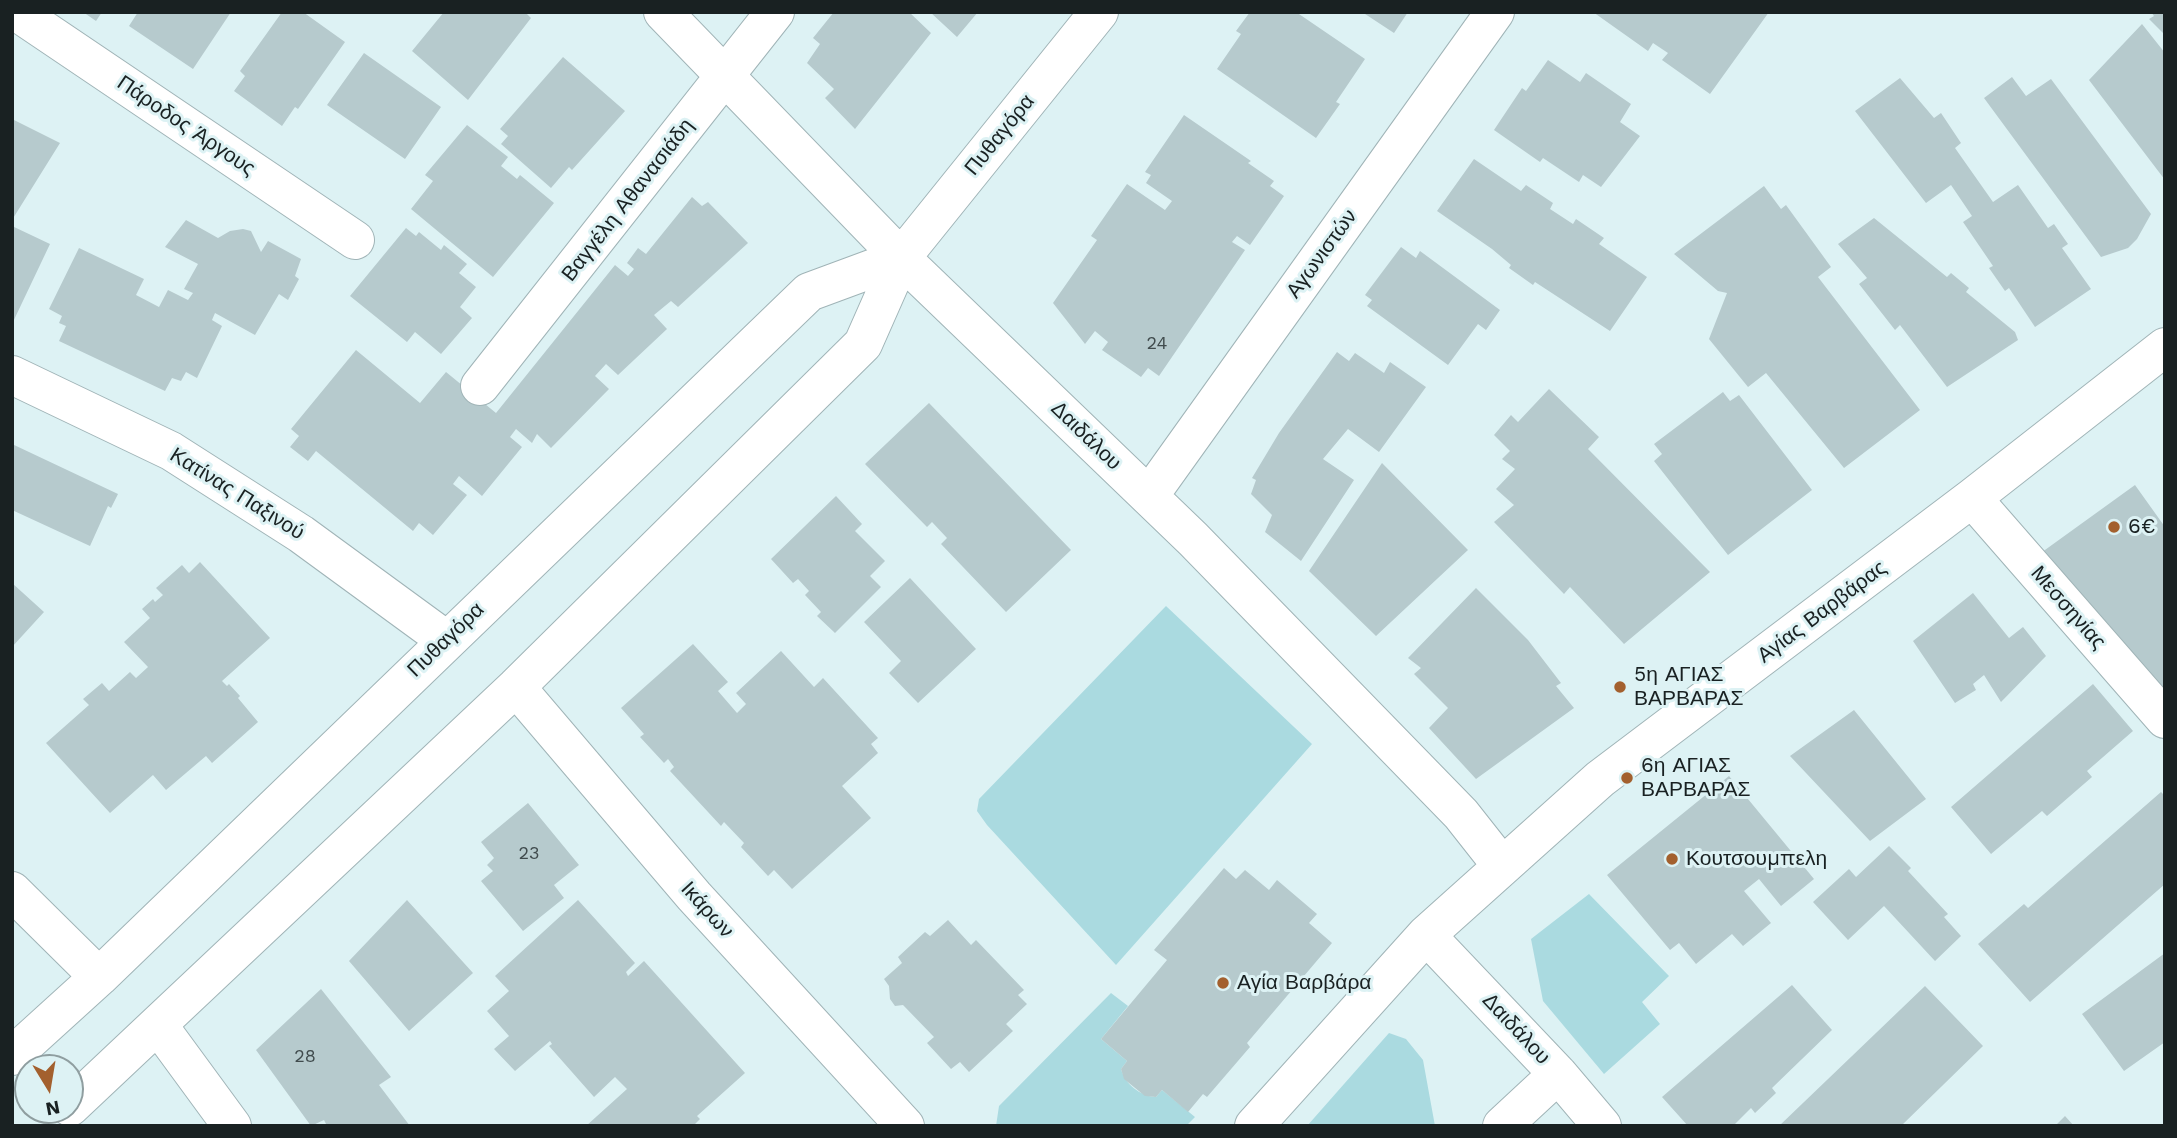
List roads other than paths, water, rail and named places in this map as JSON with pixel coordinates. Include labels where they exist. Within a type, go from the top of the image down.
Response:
[{"type":"street","name":"Πάροδος Άργους","points":[[17,12],[355,240]]},
{"type":"street","name":"Δαιδάλου","points":[[663,12],[901,258],[1149,496],[1461,814],[1503,866]]},
{"type":"street","name":"Βαγγέλη Αθανασιάδη","points":[[480,386],[775,12]]},
{"type":"street","name":"Πυθαγόρα","points":[[84,1093],[516,687],[863,344],[901,258],[1098,12]]},
{"type":"street","name":"Αγωνιστών","points":[[1149,496],[1494,12]]},
{"type":"street","name":"Πυθαγόρα","points":[[12,1056],[99,977],[809,292],[901,258]]},
{"type":"street","name":"Αγίας Βαρβάρας","points":[[1254,1126],[1426,935],[1600,779],[1972,498],[2165,347]]},
{"type":"street","name":"Κατίνας Παξινού","points":[[12,374],[171,451],[301,534],[446,640]]},
{"type":"street","name":"Μεσσηνίας","points":[[1972,498],[2165,719]]},
{"type":"street","name":"Ικάρων","points":[[516,687],[694,896],[905,1126]]},
{"type":"street","points":[[12,891],[99,977]]},
{"type":"street","name":"Δαιδάλου","points":[[1426,935],[1558,1074],[1602,1126]]},
{"type":"street","points":[[158,1026],[232,1126]]},
{"type":"street","points":[[1502,1126],[1558,1074]]},
{"type":"place","name":"6€","points":[[2114,527]]},
{"type":"place","name":"5η ΑΓΙΑΣ ΒΑΡΒΑΡΑΣ","points":[[1620,687]]},
{"type":"place","name":"6η ΑΓΙΑΣ ΒΑΡΒΑΡΑΣ","points":[[1627,778]]},
{"type":"place","name":"Κουτσουμπελη","points":[[1672,859]]},
{"type":"place","name":"Αγία Βαρβάρα","points":[[1223,983]]}]
